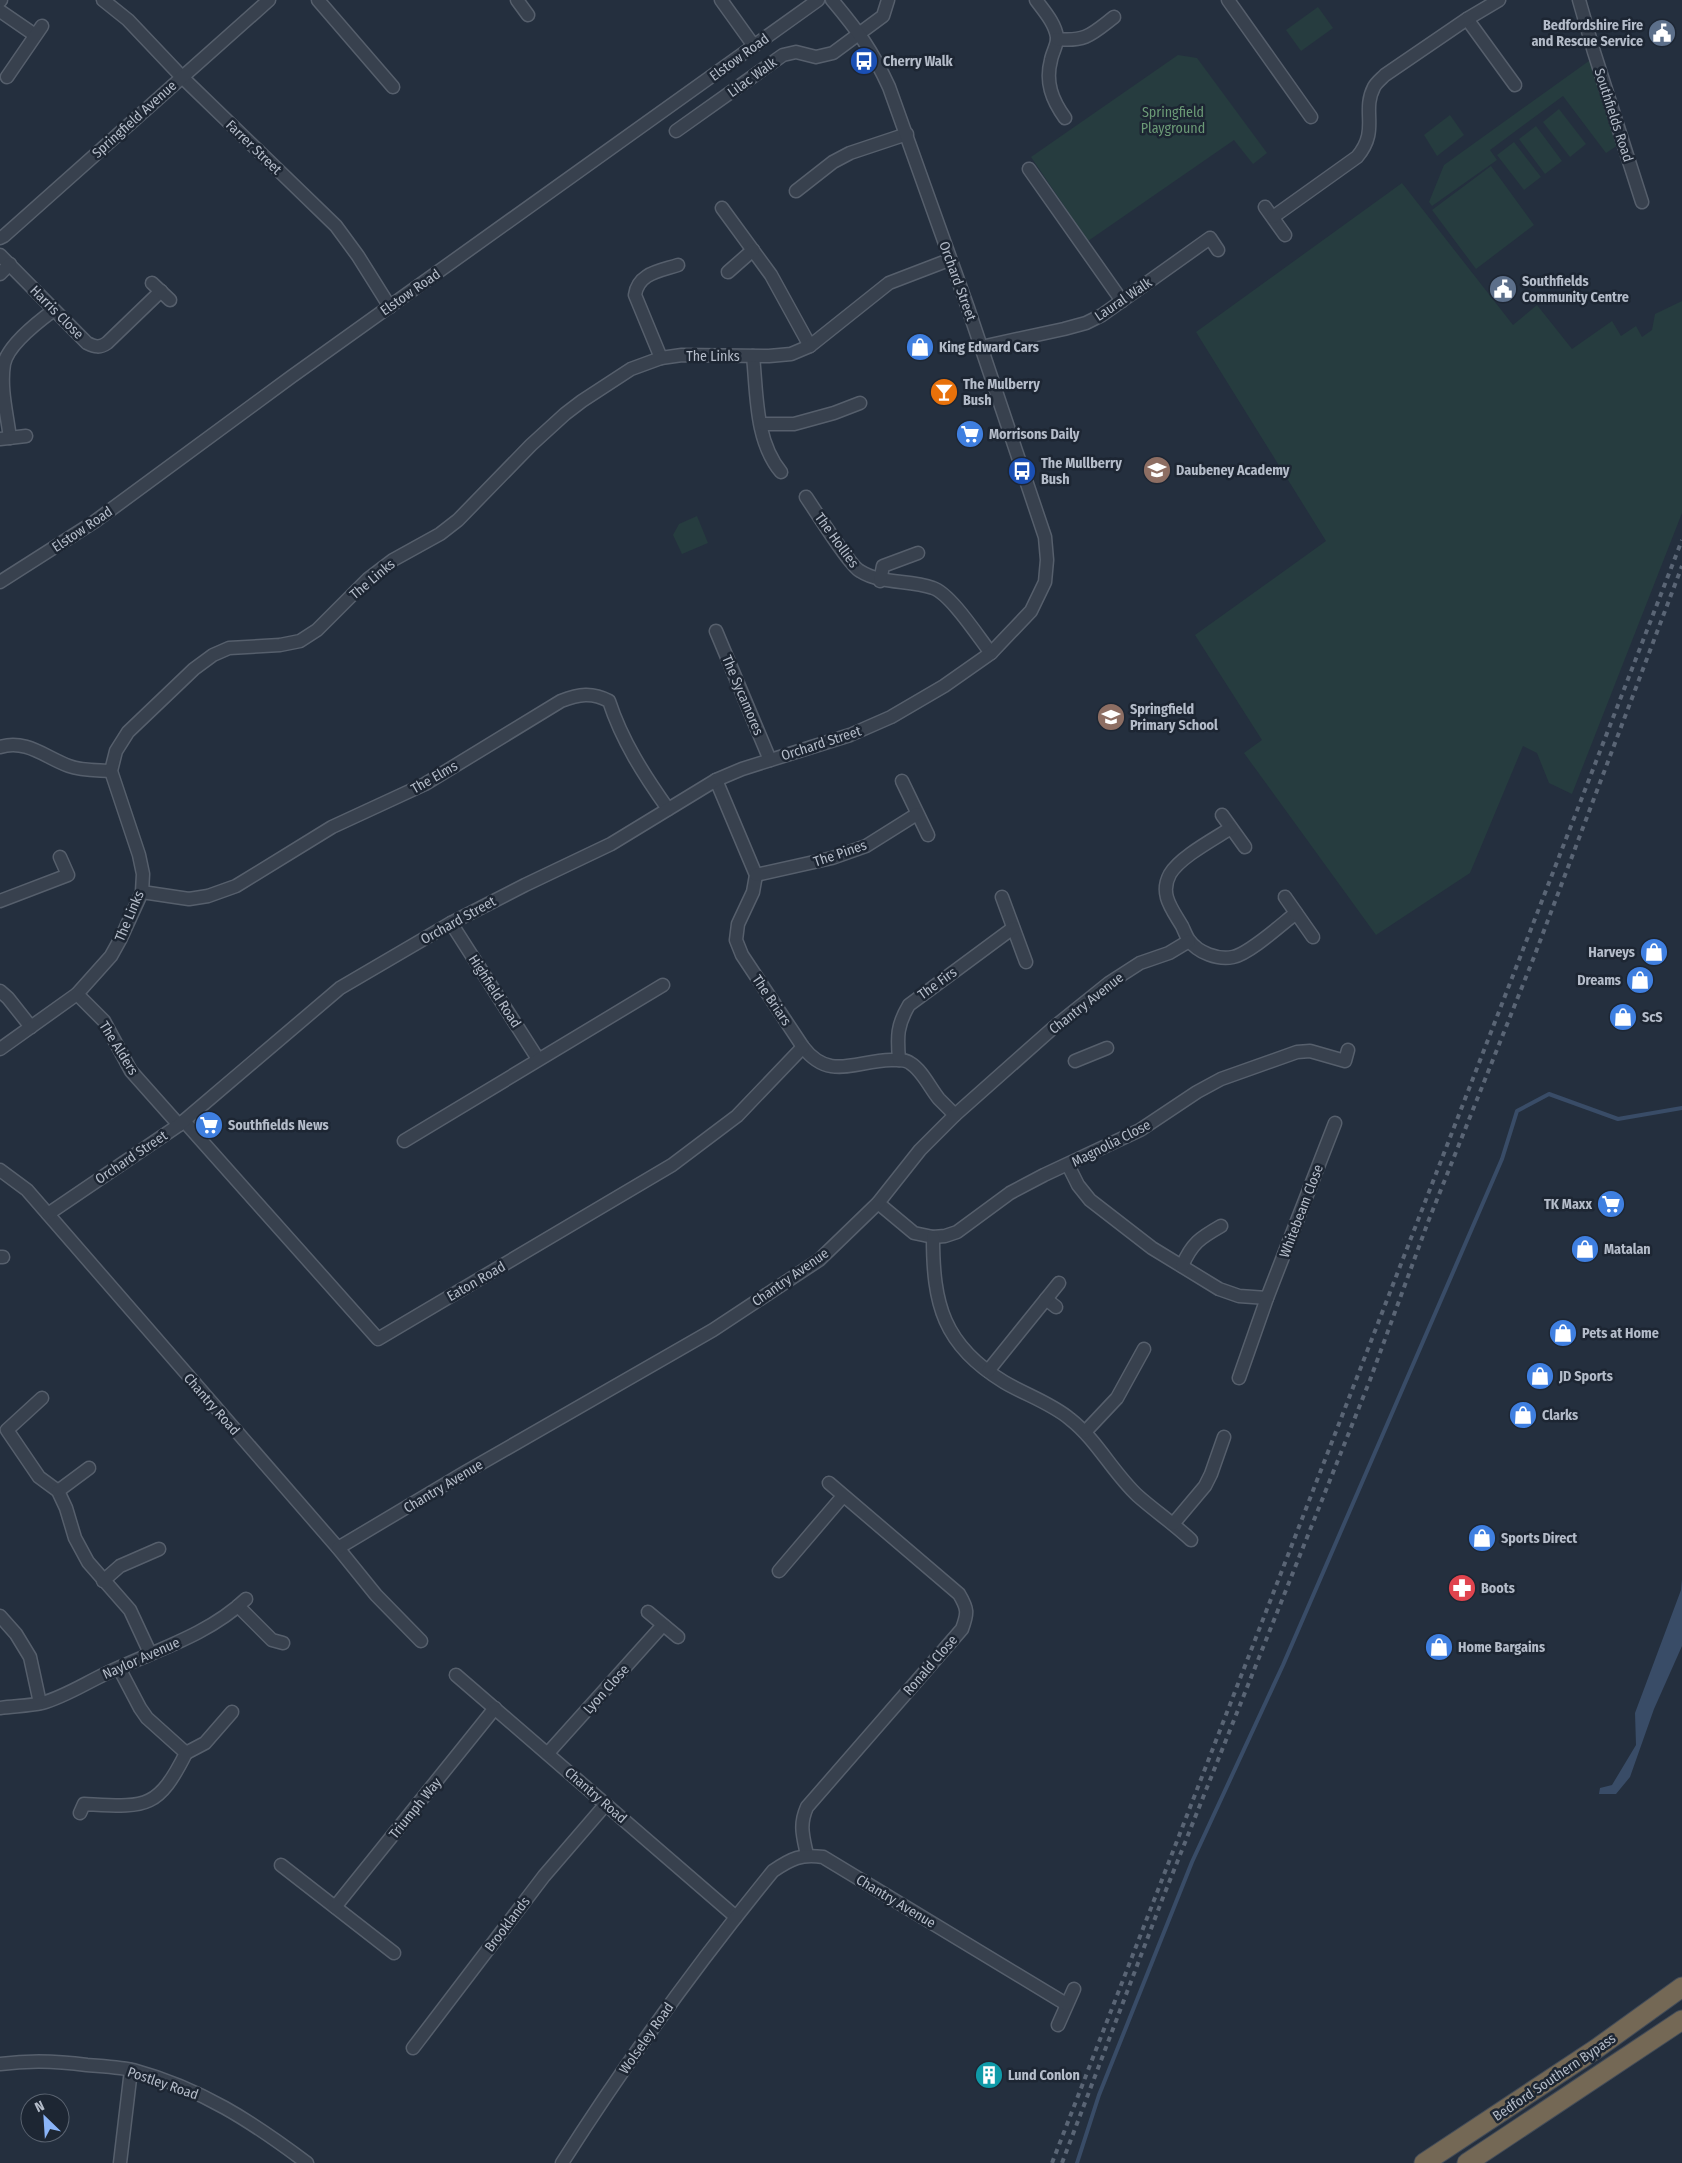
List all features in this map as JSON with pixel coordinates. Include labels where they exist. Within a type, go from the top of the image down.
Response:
[{"type":"highway","name":"Bedford Southern Bypass","points":[[1424,2163],[1596,2049],[1682,1987]]},
{"type":"highway","name":"Bedford Southern Bypass","points":[[1467,2163],[1682,2020]]},
{"type":"street","name":"Farrer Street","points":[[103,0],[128,20],[182,77],[336,226],[358,256],[390,307]]},
{"type":"street","name":"Springfield Avenue","points":[[0,238],[269,0]]},
{"type":"street","points":[[318,0],[393,87]]},
{"type":"street","points":[[721,0],[754,46]]},
{"type":"street","name":"Elstow Road","points":[[0,582],[94,522],[290,377],[818,0]]},
{"type":"street","name":"Orchard Street","points":[[48,1214],[181,1123],[340,988],[451,923],[611,844],[716,780],[742,769],[850,735],[891,717],[936,692],[991,654],[1031,611],[1045,582],[1047,560],[1045,537],[907,134],[875,57],[859,32],[832,0]]},
{"type":"street","points":[[859,32],[883,16],[888,0]]},
{"type":"street","points":[[1036,0],[1052,22],[1057,39],[1050,61],[1048,84],[1054,103],[1065,118]]},
{"type":"street","points":[[1228,0],[1310,116]]},
{"type":"street","points":[[1286,235],[1269,212],[1357,158],[1364,149],[1370,135],[1370,99],[1375,86],[1385,75],[1466,19],[1499,0]]},
{"type":"street","name":"Southfields Road","points":[[1579,0],[1642,202]]},
{"type":"street","points":[[0,11],[39,30],[7,77]]},
{"type":"street","points":[[1057,39],[1074,41],[1089,36],[1114,17]]},
{"type":"street","points":[[1466,19],[1515,85]]},
{"type":"street","name":"Lilac Walk","points":[[676,131],[694,126],[783,55],[796,52],[816,57],[833,53],[859,32]]},
{"type":"street","points":[[796,191],[833,162],[850,153],[907,134]]},
{"type":"street","points":[[1029,169],[1122,301]]},
{"type":"street","points":[[722,208],[740,222],[753,250],[771,275],[810,346]]},
{"type":"street","name":"Laural Walk","points":[[981,347],[1086,323],[1102,315],[1210,238],[1218,250]]},
{"type":"street","points":[[728,272],[753,250]]},
{"type":"street","name":"Harris Close","points":[[0,255],[87,343],[94,347],[102,347],[116,336],[161,291]]},
{"type":"street","name":"The Links","points":[[0,1049],[77,994],[111,956],[121,938],[142,892],[143,874],[139,855],[111,771],[116,751],[128,732],[194,668],[213,655],[229,648],[293,643],[300,641],[317,630],[368,579],[393,560],[440,534],[458,520],[531,445],[582,401],[631,369],[661,358],[682,355],[753,356],[791,354],[810,346],[889,283],[949,260]]},
{"type":"street","points":[[0,274],[10,264]]},
{"type":"street","points":[[661,358],[637,301],[635,295],[636,286],[646,275],[678,265]]},
{"type":"street","points":[[26,436],[5,438],[4,362],[25,334],[37,322],[54,310]]},
{"type":"street","points":[[753,356],[760,424],[765,448],[772,462],[781,472]]},
{"type":"street","points":[[760,424],[794,424],[834,413],[860,403]]},
{"type":"street","name":"The Hollies","points":[[806,497],[858,571],[880,581],[909,582],[935,589],[949,600],[991,654]]},
{"type":"street","points":[[880,581],[883,566],[918,553]]},
{"type":"street","name":"The Sycamores","points":[[716,631],[770,760]]},
{"type":"street","name":"The Elms","points":[[142,892],[189,899],[208,896],[236,886],[332,827],[424,784],[561,700],[576,695],[597,695],[610,701],[614,716],[636,764],[668,810]]},
{"type":"street","points":[[0,747],[11,744],[25,745],[71,767],[111,771]]},
{"type":"street","points":[[716,780],[756,875]]},
{"type":"street","points":[[902,781],[928,835]]},
{"type":"street","name":"The Pines","points":[[756,875],[832,858],[866,846],[917,814]]},
{"type":"street","points":[[1222,815],[1245,847]]},
{"type":"street","points":[[1231,828],[1181,862],[1171,873],[1166,885],[1166,898],[1171,910],[1190,941],[1205,953],[1219,958],[1235,957],[1251,948],[1296,913]]},
{"type":"street","points":[[0,901],[68,875],[60,857]]},
{"type":"street","name":"The Briars","points":[[756,875],[753,892],[738,924],[736,940],[742,955],[811,1058],[833,1067],[882,1060],[899,1060]]},
{"type":"street","points":[[1002,897],[1026,962]]},
{"type":"street","points":[[1285,897],[1313,937]]},
{"type":"street","name":"Highfield Road","points":[[451,923],[538,1059]]},
{"type":"street","name":"The Firs","points":[[899,1060],[897,1035],[900,1020],[909,1005],[1013,928]]},
{"type":"street","name":"Chantry Avenue","points":[[338,1548],[464,1472],[713,1330],[819,1260],[878,1203],[920,1150],[955,1115],[1052,1028],[1109,983],[1140,963],[1168,953],[1190,941]]},
{"type":"street","points":[[404,1141],[663,985]]},
{"type":"street","points":[[0,991],[31,1027]]},
{"type":"street","name":"The Alders","points":[[77,994],[104,1021],[131,1071],[181,1123]]},
{"type":"street","name":"Eaton Road","points":[[181,1123],[378,1339],[672,1165],[737,1116],[803,1047]]},
{"type":"street","points":[[1075,1062],[1107,1048]]},
{"type":"street","name":"Magnolia Close","points":[[933,1237],[957,1232],[1010,1193],[1140,1130],[1197,1092],[1221,1079],[1297,1052],[1310,1051],[1344,1061],[1348,1050]]},
{"type":"street","points":[[899,1060],[909,1062],[918,1070],[955,1115]]},
{"type":"street","name":"Whitebeam Close","points":[[1239,1378],[1267,1298],[1335,1123]]},
{"type":"street","points":[[1068,1165],[1078,1185],[1090,1200],[1152,1248],[1219,1289],[1239,1296],[1267,1298]]},
{"type":"street","name":"Chantry Road","points":[[0,1170],[27,1190],[338,1548],[376,1595],[421,1641]]},
{"type":"street","points":[[878,1203],[914,1233],[933,1237],[933,1271],[940,1311],[959,1344],[988,1371],[1062,1413],[1085,1432],[1138,1496],[1191,1540]]},
{"type":"street","points":[[1182,1266],[1190,1248],[1199,1239],[1221,1226]]},
{"type":"street","points":[[988,1371],[1059,1283]]},
{"type":"street","points":[[1046,1299],[1056,1307]]},
{"type":"street","points":[[1085,1432],[1117,1398],[1144,1349]]},
{"type":"street","points":[[42,1398],[7,1430],[39,1476],[58,1491],[66,1508],[75,1538],[88,1562],[130,1610],[150,1653]]},
{"type":"street","points":[[1173,1524],[1205,1486],[1224,1438]]},
{"type":"street","points":[[58,1491],[89,1468]]},
{"type":"street","name":"Ronald Close","points":[[807,1855],[802,1834],[802,1818],[807,1806],[962,1629],[967,1607],[959,1594],[829,1483]]},
{"type":"street","points":[[780,1571],[844,1496]]},
{"type":"street","points":[[103,1581],[120,1566],[159,1549]]},
{"type":"street","name":"Naylor Avenue","points":[[0,1708],[40,1703],[60,1697],[150,1653],[195,1634],[218,1622],[242,1603],[275,1645]]},
{"type":"street","points":[[648,1612],[678,1637]]},
{"type":"street","points":[[0,1616],[16,1634],[30,1657],[40,1703]]},
{"type":"street","name":"Lyon Close","points":[[548,1753],[663,1625]]},
{"type":"street","points":[[119,1668],[147,1718],[186,1753]]},
{"type":"street","name":"Chantry Road","points":[[456,1675],[736,1917]]},
{"type":"street","name":"Triumph Way","points":[[335,1907],[495,1708]]},
{"type":"street","points":[[81,1803],[116,1805],[145,1803],[156,1798],[173,1779],[186,1753],[205,1743],[232,1712]]},
{"type":"street","name":"Brooklands","points":[[413,2048],[544,1876],[606,1804]]},
{"type":"street","points":[[736,1917],[773,1871],[790,1860],[807,1855]]},
{"type":"street","name":"Chantry Avenue","points":[[807,1855],[823,1857],[1066,2004]]},
{"type":"street","points":[[281,1865],[394,1953]]},
{"type":"street","name":"Wolseley Road","points":[[562,2163],[605,2096],[669,2005],[736,1917]]},
{"type":"street","points":[[1058,2025],[1074,1989]]},
{"type":"street","name":"Postley Road","points":[[0,2064],[60,2062],[131,2070],[171,2082],[215,2102],[260,2128],[307,2163]]},
{"type":"street","points":[[120,2163],[131,2070]]},
{"type":"green space","points":[[1318,7],[1333,28],[1301,51],[1286,30]]},
{"type":"green space","name":"Springfield Playground","points":[[1178,55],[1197,58],[1267,153],[1253,164],[1234,140],[1088,241],[1031,157]]},
{"type":"green space","points":[[1593,58],[1621,143],[1606,153],[1563,96],[1490,150],[1497,160],[1432,206],[1429,202],[1444,165]]},
{"type":"green space","points":[[1559,109],[1586,144],[1570,157],[1543,122]]},
{"type":"green space","points":[[1450,115],[1464,135],[1437,156],[1424,135]]},
{"type":"green space","points":[[1536,126],[1562,161],[1545,174],[1519,139]]},
{"type":"green space","points":[[1514,142],[1541,177],[1524,190],[1497,155]]},
{"type":"green space","points":[[1491,166],[1534,225],[1476,269],[1432,210]]},
{"type":"green space","points":[[1402,183],[1513,325],[1537,305],[1572,349],[1612,321],[1621,336],[1636,326],[1642,337],[1652,330],[1655,314],[1682,301],[1682,513],[1572,794],[1549,783],[1537,753],[1523,746],[1470,873],[1376,935],[1244,753],[1262,740],[1195,635],[1326,541],[1196,332]]},
{"type":"green space","points":[[697,516],[708,543],[682,554],[673,535],[679,524]]},
{"type":"water","points":[[1682,1579],[1682,1646],[1654,1709],[1630,1777],[1616,1794],[1599,1794],[1600,1788],[1612,1785],[1636,1745],[1635,1713],[1681,1590]]},
{"type":"waterway","points":[[1077,2163],[1099,2095],[1192,1862],[1283,1665],[1502,1159],[1517,1111],[1549,1094],[1618,1119],[1682,1108]]},
{"type":"railway","points":[[1052,2163],[1682,540]]},
{"type":"railway","points":[[1062,2163],[1162,1900],[1370,1380],[1428,1222],[1534,957],[1682,566]]},
{"type":"place","name":"Bedfordshire Fire and Rescue Service","points":[[1662,33]]},
{"type":"place","name":"Cherry Walk","points":[[864,61]]},
{"type":"place","name":"Southfields Community Centre","points":[[1503,289]]},
{"type":"place","name":"King Edward Cars","points":[[920,347]]},
{"type":"place","name":"The Mulberry Bush","points":[[944,392]]},
{"type":"place","name":"Morrisons Daily","points":[[970,434]]},
{"type":"place","name":"Daubeney Academy","points":[[1157,470]]},
{"type":"place","name":"The Mullberry Bush","points":[[1022,471]]},
{"type":"place","name":"Springfield Primary School","points":[[1111,717]]},
{"type":"place","name":"Harveys","points":[[1654,952]]},
{"type":"place","name":"Dreams","points":[[1640,980]]},
{"type":"place","name":"ScS","points":[[1623,1017]]},
{"type":"place","name":"Southfields News","points":[[209,1125]]},
{"type":"place","name":"TK Maxx","points":[[1611,1204]]},
{"type":"place","name":"Matalan","points":[[1585,1249]]},
{"type":"place","name":"Pets at Home","points":[[1563,1333]]},
{"type":"place","name":"JD Sports","points":[[1540,1376]]},
{"type":"place","name":"Clarks","points":[[1523,1415]]},
{"type":"place","name":"Sports Direct","points":[[1482,1538]]},
{"type":"place","name":"Boots","points":[[1462,1588]]},
{"type":"place","name":"Home Bargains","points":[[1439,1647]]},
{"type":"place","name":"Lund Conlon","points":[[989,2075]]}]
